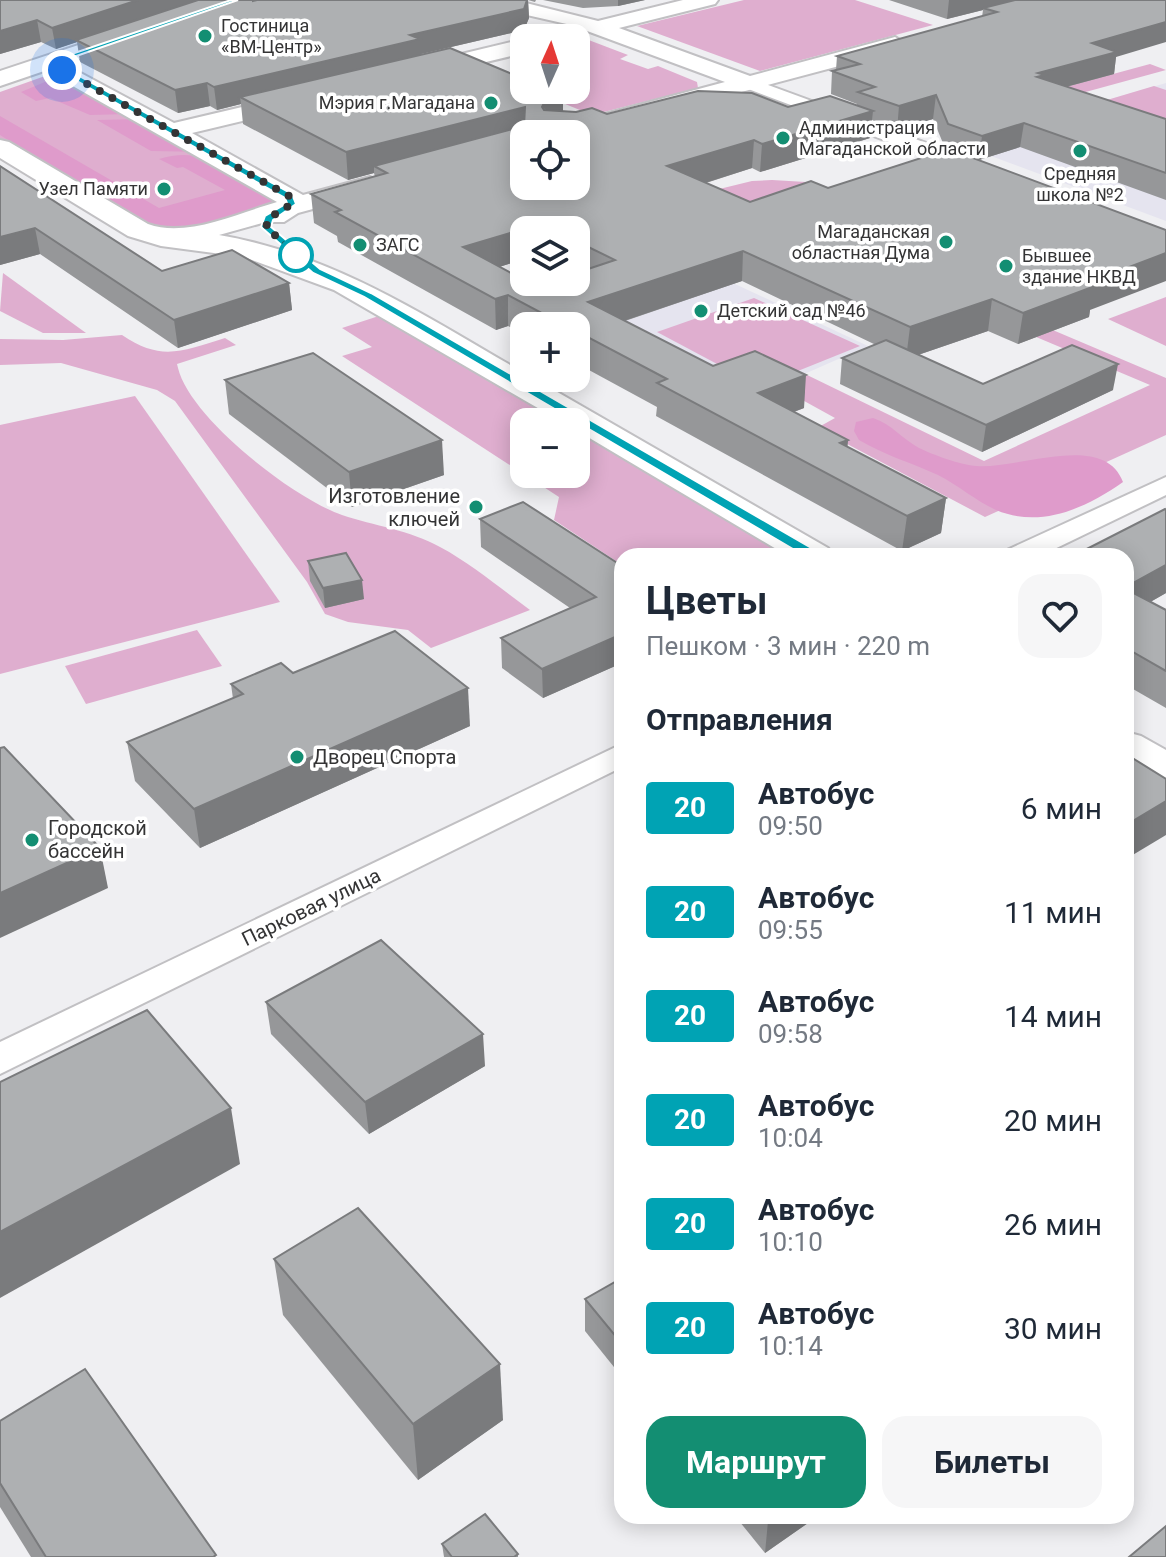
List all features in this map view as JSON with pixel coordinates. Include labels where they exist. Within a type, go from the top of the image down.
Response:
[{"type":"street","points":[[0,79],[234,0]]},
{"type":"street","points":[[485,0],[598,27],[995,175]]},
{"type":"street","points":[[590,29],[708,0]]},
{"type":"street","points":[[590,125],[917,38]]},
{"type":"street","points":[[387,79],[510,49]]},
{"type":"street","points":[[49,63],[289,196],[293,201],[288,208],[269,218],[266,227],[316,271]]},
{"type":"street","points":[[171,131],[330,93]]},
{"type":"street","points":[[0,147],[138,230],[171,239],[227,242],[316,271],[368,295],[801,548]]},
{"type":"street","points":[[171,239],[393,179]]},
{"type":"street","points":[[1034,548],[1166,485]]},
{"type":"street","points":[[1134,750],[1166,769]]},
{"type":"street","name":"Парковая улица","points":[[0,1059],[614,758]]},
{"type":"shaded area","points":[[744,0],[855,0],[933,25],[760,71],[637,26]]},
{"type":"shaded area","points":[[590,41],[628,55],[620,59],[648,69],[658,66],[697,82],[698,88],[592,115],[565,104],[590,104]]},
{"type":"shaded area","points":[[1150,64],[1166,70],[1060,99],[1043,93]]},
{"type":"shaded area","points":[[62,70],[289,196],[186,236],[0,147],[0,92]]},
{"type":"shaded area","points":[[52,79],[71,79],[129,114],[90,115],[50,98],[36,101],[21,92]]},
{"type":"shaded area","name":"Средняя школа №2","points":[[1166,83],[1166,221],[991,156],[1097,103]]},
{"type":"shaded area","points":[[1154,86],[1166,90],[1166,127],[1097,103]]},
{"type":"shaded area","points":[[0,116],[159,208],[225,190],[183,167],[177,168],[159,159],[176,155],[192,155],[222,164],[279,196],[278,205],[185,232],[140,223],[0,135]]},
{"type":"shaded area","points":[[142,119],[206,152],[151,151],[97,120]]},
{"type":"shaded area","points":[[752,181],[806,182],[843,193],[760,217],[703,193]]},
{"type":"shaded area","name":"Детский сад №46","points":[[632,236],[868,346],[777,386],[735,377],[578,296],[590,296],[590,248]]},
{"type":"shaded area","points":[[3,273],[86,333],[43,333],[0,311]]},
{"type":"shaded area","points":[[1166,297],[1166,346],[1108,319]]},
{"type":"shaded area","points":[[754,298],[860,346],[773,381],[734,373],[657,332]]},
{"type":"shaded area","points":[[385,314],[540,408],[510,408],[510,465],[342,356],[372,347],[342,328]]},
{"type":"shaded area","points":[[1022,317],[1166,378],[1166,435],[985,517],[817,428],[835,418],[777,386],[805,374],[984,461],[1150,385],[1015,328]]},
{"type":"shaded area","points":[[122,335],[149,349],[172,352],[225,338],[236,345],[177,364],[186,388],[202,410],[246,454],[321,506],[417,536],[440,547],[530,610],[431,648],[408,630],[348,622],[325,614],[307,582],[175,401],[157,390],[61,363],[0,365],[0,339],[63,340]]},
{"type":"shaded area","points":[[135,396],[280,602],[0,674],[0,425]]},
{"type":"shaded area","points":[[873,418],[919,448],[963,464],[995,465],[1080,455],[1098,458],[1113,467],[1123,482],[1094,500],[1062,513],[1030,517],[1013,515],[996,510],[938,475],[859,440],[854,431],[856,422]]},
{"type":"shaded area","points":[[590,438],[773,548],[614,548],[614,560],[554,520],[559,497],[545,488],[590,488]]},
{"type":"shaded area","points":[[197,630],[222,666],[86,704],[65,666]]},
{"type":"building","points":[[0,0],[138,0],[52,28],[37,20],[0,31]]},
{"type":"building","points":[[198,0],[527,0],[524,9],[410,35],[420,39],[214,87],[207,83],[175,90],[76,40]]},
{"type":"building","points":[[1015,0],[1166,0],[1166,22],[1092,43],[1117,52],[1038,73],[1045,75],[1037,77],[1166,119],[1166,173],[1024,123],[982,136],[948,124],[936,95],[899,106],[858,92],[875,87],[832,71],[860,64],[837,56],[997,12],[983,8]]},
{"type":"building","points":[[450,48],[510,73],[510,104],[544,104],[544,110],[576,112],[592,108],[607,114],[698,91],[752,93],[788,107],[830,96],[873,111],[762,144],[754,140],[667,166],[750,202],[811,181],[828,188],[949,149],[1166,230],[1166,253],[1087,283],[1095,286],[1023,313],[992,299],[910,327],[743,251],[588,302],[713,366],[755,351],[806,375],[758,393],[848,440],[840,443],[946,498],[907,516],[657,383],[667,379],[590,338],[590,312],[540,312],[508,295],[495,299],[335,212],[341,210],[311,194],[387,173],[374,166],[510,130],[510,200],[590,200],[590,120],[524,120],[525,107],[346,152],[240,97]]},
{"type":"building","points":[[0,166],[162,271],[232,250],[289,283],[174,320],[35,228],[0,237]]},
{"type":"building","points":[[886,340],[983,384],[1072,345],[1118,364],[986,425],[842,358]]},
{"type":"building","points":[[313,353],[442,440],[349,472],[225,380]]},
{"type":"building","points":[[523,502],[614,561],[614,638],[542,669],[501,638],[596,597],[480,519]]},
{"type":"building","points":[[1166,510],[1166,565],[1134,583],[1134,548],[1089,548]]},
{"type":"building","points":[[346,553],[362,580],[323,588],[308,561]]},
{"type":"building","points":[[1134,593],[1166,610],[1166,671],[1134,653]]},
{"type":"building","points":[[395,631],[468,688],[194,809],[127,742],[243,694],[231,684],[281,663],[293,673]]},
{"type":"building","points":[[4,747],[100,848],[0,893],[0,748]]},
{"type":"building","points":[[1134,759],[1166,779],[1166,801],[1134,820]]},
{"type":"building","points":[[381,940],[483,1034],[365,1102],[266,1002]]},
{"type":"building","points":[[147,1010],[231,1108],[0,1232],[0,1082]]},
{"type":"building","points":[[358,1208],[500,1364],[413,1424],[274,1259]]},
{"type":"building","points":[[614,1283],[614,1334],[585,1299]]},
{"type":"building","points":[[85,1369],[216,1555],[46,1557],[0,1483],[0,1421]]},
{"type":"building","points":[[485,1514],[518,1554],[514,1557],[452,1557],[442,1544]]},
{"type":"building","points":[[1166,1526],[1166,1557],[1129,1557]]},
{"type":"bus line","name":"20","points":[[234,0],[49,63],[289,196],[292,204],[269,218],[266,227],[316,271],[368,295],[725,500],[802,548]]},
{"type":"place","name":"Гостиница «ВМ-Центр»","points":[[205,36]]},
{"type":"place","name":"Мэрия г.Магадана","points":[[491,103]]},
{"type":"place","name":"Администрация Магаданской области","points":[[783,138]]},
{"type":"place","name":"Средняя школа №2","points":[[1080,151]]},
{"type":"place","name":"Узел Памяти","points":[[164,189]]},
{"type":"place","name":"Магаданская областная Дума","points":[[946,242]]},
{"type":"place","name":"ЗАГС","points":[[360,245]]},
{"type":"place","name":"Бывшее здание НКВД","points":[[1006,266]]},
{"type":"place","name":"Детский сад №46","points":[[701,311]]},
{"type":"place","name":"Изготовление ключей","points":[[476,507]]},
{"type":"place","name":"Дворец Спорта","points":[[297,757]]},
{"type":"place","name":"Городской бассейн","points":[[32,840]]},
{"type":"route","points":[[62,70],[289,196],[292,204],[269,218],[266,227],[301,259],[296,255]]}]
